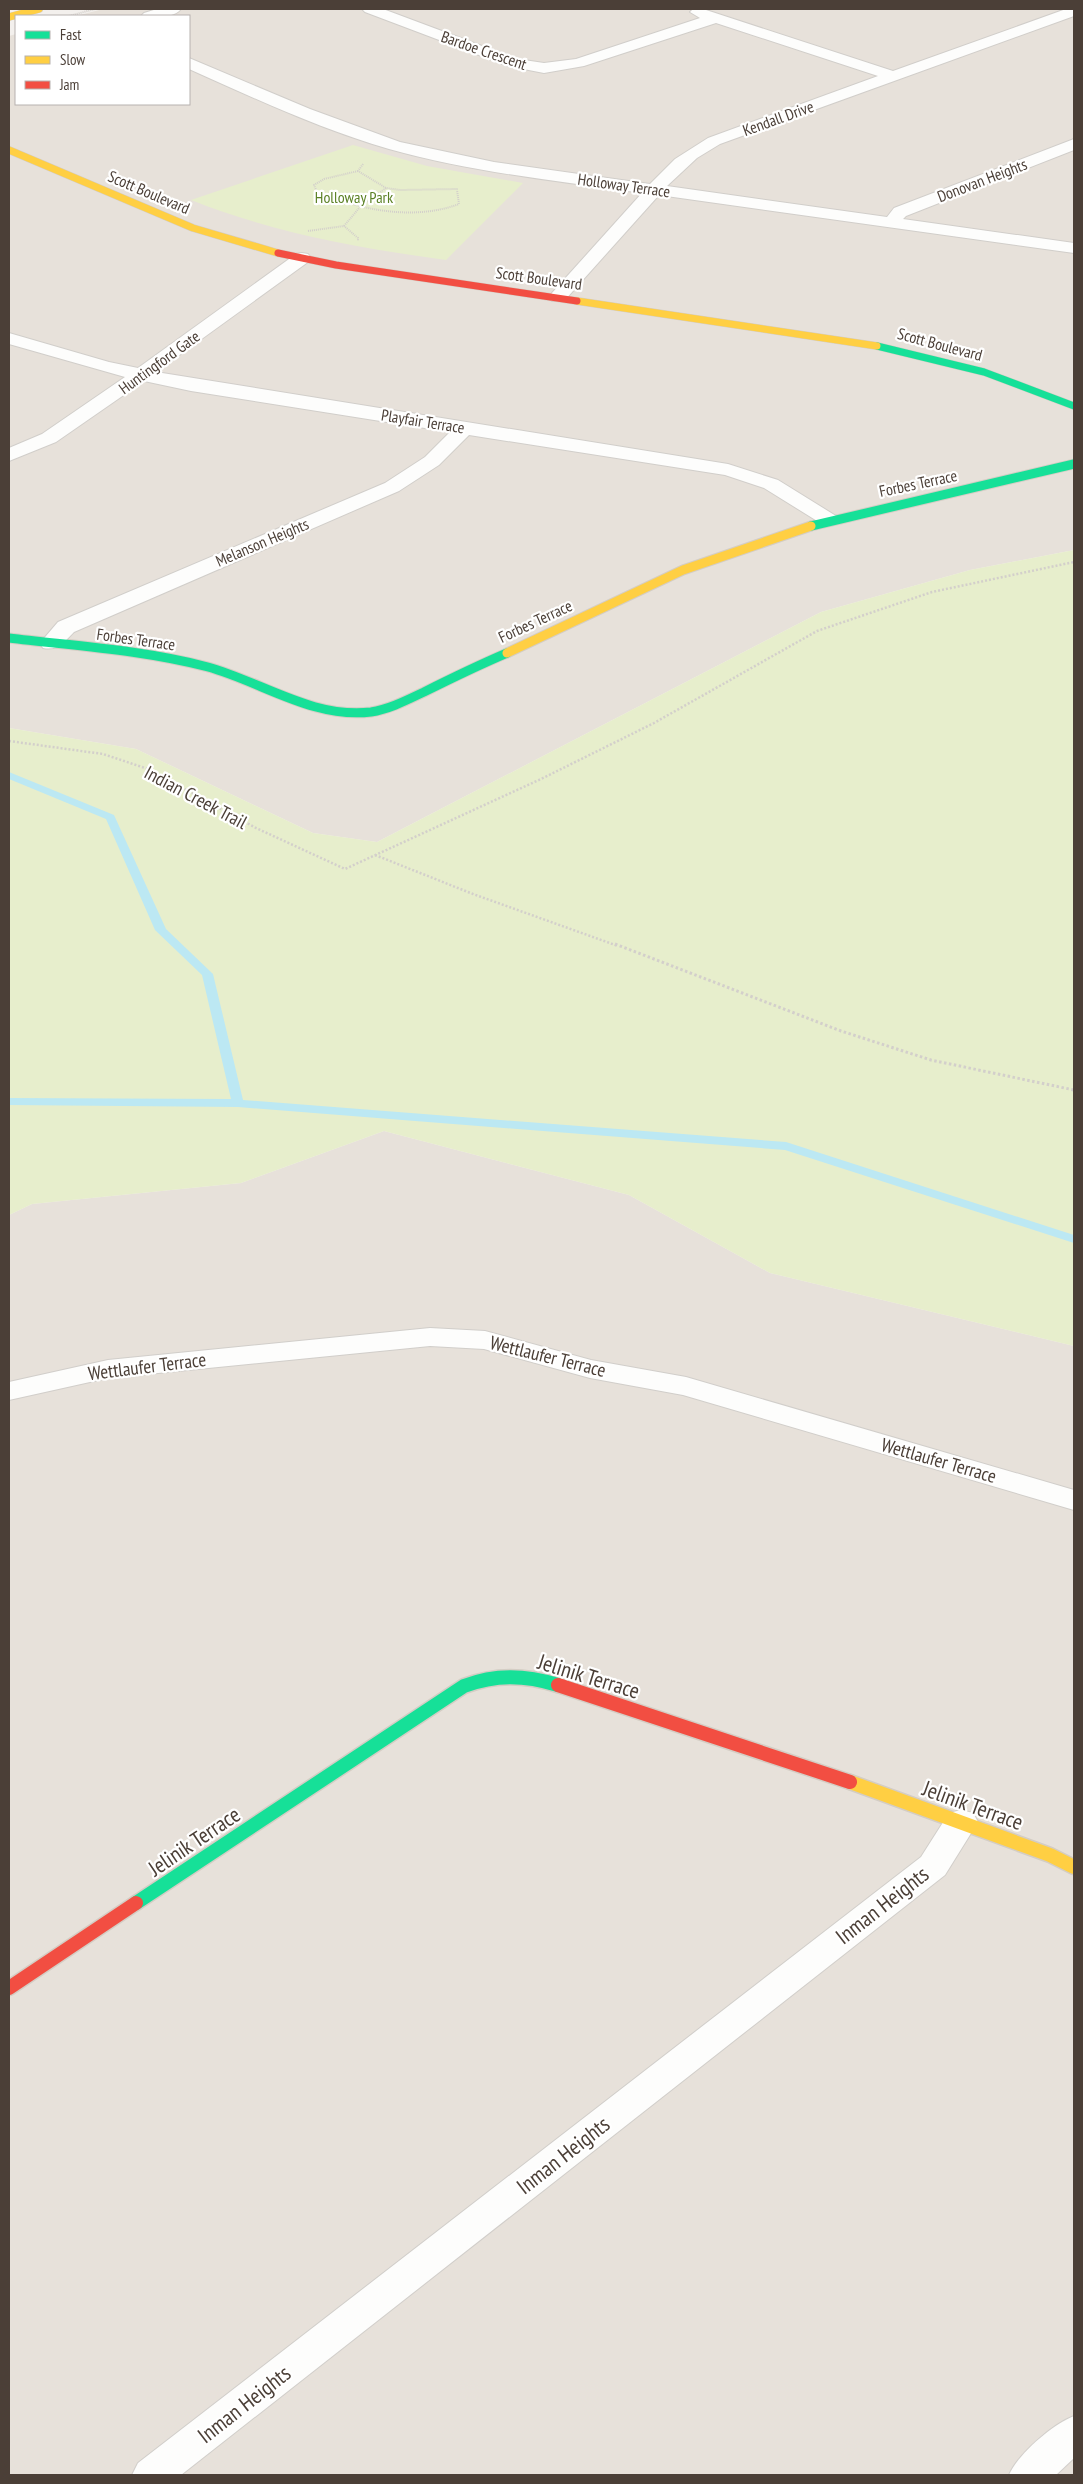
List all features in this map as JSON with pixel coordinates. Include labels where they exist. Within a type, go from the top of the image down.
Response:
[{"type":"street","points":[[19,15],[38,9]]},
{"type":"street","points":[[152,15],[173,9]]},
{"type":"street","name":"Bardoe Crescent","points":[[370,9],[514,63],[544,68],[578,63],[715,18]]},
{"type":"street","points":[[689,9],[893,76]]},
{"type":"street","points":[[1028,11],[1074,29]]},
{"type":"street","name":"Kendall Drive","points":[[558,297],[685,158],[704,146],[1074,11]]},
{"type":"street","name":"Holloway Terrace","points":[[190,63],[295,109],[404,147],[501,168],[1074,248]]},
{"type":"street","name":"Donovan Heights","points":[[893,222],[900,212],[1074,144]]},
{"type":"street","name":"Scott Boulevard","points":[[9,150],[193,228],[244,244],[302,258],[830,336],[900,350],[984,372],[1074,406]]},
{"type":"street","name":"Huntingford Gate","points":[[9,455],[64,430],[302,258]]},
{"type":"street","name":"Playfair Terrace","points":[[9,338],[45,351],[142,375],[728,470],[771,484],[829,520]]},
{"type":"street","name":"Melanson Heights","points":[[51,643],[66,627],[392,487],[422,471],[437,458],[465,427]]},
{"type":"street","name":"Forbes Terrace","points":[[9,638],[172,660],[210,667],[255,683],[314,710],[342,715],[371,712],[400,703],[683,570],[829,520],[1074,464]]},
{"type":"street","name":"Wettlaufer Terrace","points":[[9,1391],[108,1369],[430,1337],[485,1340],[590,1369],[686,1386],[1074,1500]]},
{"type":"street","name":"Jelinik Terrace","points":[[9,1988],[453,1692],[478,1678],[495,1674],[535,1677],[960,1822],[1050,1854],[1074,1867]]},
{"type":"street","name":"Inman Heights","points":[[152,2475],[933,1866],[960,1822]]},
{"type":"street","points":[[1029,2475],[1074,2433]]},
{"type":"path","points":[[73,15],[95,9]]},
{"type":"path","points":[[365,161],[358,171],[324,180],[314,185],[317,192],[331,199],[360,207],[438,212],[459,204],[457,190]]},
{"type":"path","points":[[358,171],[386,188],[400,190],[457,190],[464,187]]},
{"type":"path","points":[[306,231],[344,226],[360,207],[386,188]]},
{"type":"path","points":[[344,226],[358,238],[357,244]]},
{"type":"path","points":[[375,855],[541,779],[654,723],[817,631],[932,592],[1074,562]]},
{"type":"path","name":"Indian Creek Trail","points":[[9,741],[103,754],[148,769],[256,828],[345,869],[375,855]]},
{"type":"path","points":[[375,855],[473,894],[780,1006],[840,1031],[931,1060],[1074,1090]]},
{"type":"shaded area","points":[[103,9],[1074,9],[1074,550],[970,570],[821,612],[377,842],[313,833],[136,749],[9,728],[9,36],[15,34],[15,105],[190,105],[190,15],[80,15]]},
{"type":"shaded area","points":[[384,1131],[629,1195],[770,1273],[1074,1346],[1074,2475],[9,2475],[9,1215],[32,1204],[241,1183]]},
{"type":"green space","name":"Holloway Park","points":[[353,145],[427,166],[523,183],[446,260],[317,238],[253,222],[191,200]]},
{"type":"green space","points":[[1074,550],[1074,1346],[770,1273],[629,1195],[384,1131],[241,1183],[32,1204],[9,1215],[9,728],[136,749],[313,833],[377,842],[821,612],[970,570]]},
{"type":"waterway","points":[[9,775],[110,817],[161,930],[207,974],[238,1103]]},
{"type":"waterway","points":[[9,1102],[238,1103]]},
{"type":"waterway","points":[[238,1103],[786,1146],[1074,1239]]},
{"type":"traffic: fast","points":[[877,346],[984,372],[1074,406]]},
{"type":"traffic: fast","points":[[811,526],[829,520],[1074,464]]},
{"type":"traffic: fast","points":[[9,638],[183,661],[228,673],[306,704],[347,712],[377,711],[393,706],[507,653]]},
{"type":"traffic: fast","points":[[136,1903],[464,1686],[488,1678],[511,1676],[546,1681],[558,1685]]},
{"type":"traffic: slow","points":[[16,15],[39,9]]},
{"type":"traffic: slow","points":[[9,17],[15,15]]},
{"type":"traffic: slow","points":[[9,150],[193,228],[278,253]]},
{"type":"traffic: slow","points":[[577,301],[877,346]]},
{"type":"traffic: slow","points":[[507,653],[683,570],[811,526]]},
{"type":"traffic: slow","points":[[850,1782],[1050,1855],[1074,1867]]},
{"type":"traffic: jam","points":[[278,253],[336,265],[577,301]]},
{"type":"traffic: jam","points":[[558,1685],[850,1782]]},
{"type":"traffic: jam","points":[[9,1988],[136,1903]]}]
